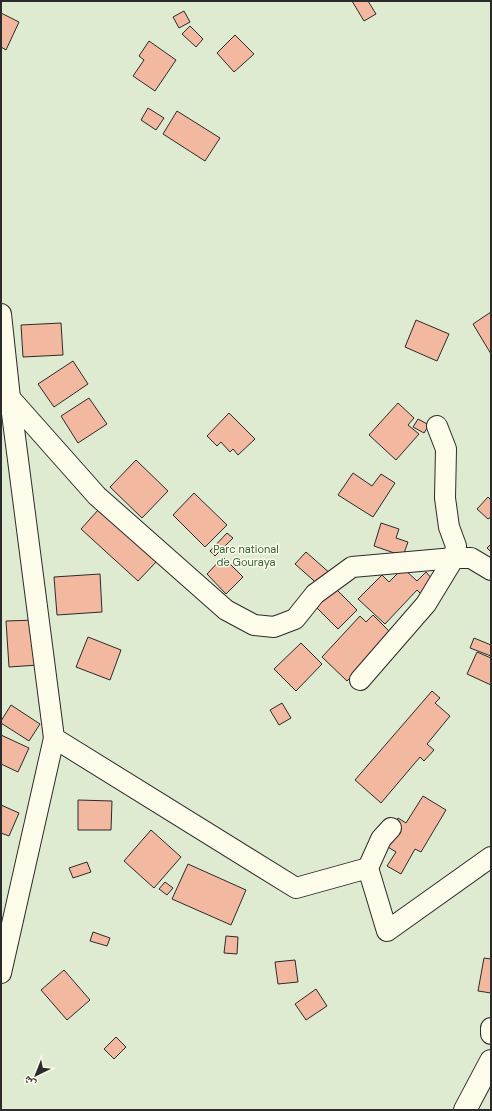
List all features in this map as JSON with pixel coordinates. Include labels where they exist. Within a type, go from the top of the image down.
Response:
[{"type":"main road","points":[[465,1110],[491,1061]]},
{"type":"street","points":[[1,314],[10,398],[54,738],[1,972]]},
{"type":"street","points":[[10,398],[97,496],[226,610],[254,625],[274,627],[295,619],[315,594],[352,567],[454,558],[471,558],[491,570]]},
{"type":"street","points":[[360,680],[426,604],[454,558],[456,546],[449,528],[445,498],[446,449],[437,426]]},
{"type":"street","points":[[54,738],[296,888],[368,868]]},
{"type":"street","points":[[391,828],[380,839],[368,868],[387,931],[491,857]]},
{"type":"street","points":[[491,1028],[491,1034]]},
{"type":"green space","name":"Parc national de Gouraya","points":[[1,1],[491,1],[491,1110],[1,1110]]},
{"type":"building","points":[[352,1],[368,1],[376,14],[364,21]]},
{"type":"building","points":[[184,11],[190,22],[179,28],[173,17]]},
{"type":"building","points":[[1,13],[19,22],[6,50],[1,47]]},
{"type":"building","points":[[190,26],[203,39],[196,47],[182,34]]},
{"type":"building","points":[[235,35],[254,54],[234,72],[217,53]]},
{"type":"building","points":[[149,41],[176,60],[155,91],[133,76],[144,60],[139,56]]},
{"type":"building","points":[[148,108],[164,118],[156,130],[141,120]]},
{"type":"building","points":[[177,111],[220,138],[205,161],[163,134]]},
{"type":"building","points":[[491,312],[491,354],[473,324]]},
{"type":"building","points":[[416,320],[449,334],[437,361],[405,347]]},
{"type":"building","points":[[61,323],[63,355],[23,357],[21,325]]},
{"type":"building","points":[[73,361],[88,384],[54,407],[38,384]]},
{"type":"building","points":[[89,398],[107,424],[78,443],[61,416]]},
{"type":"building","points":[[398,403],[414,418],[408,425],[419,434],[396,460],[369,435]]},
{"type":"building","points":[[229,413],[255,439],[238,455],[233,449],[230,452],[221,442],[217,446],[207,436]]},
{"type":"building","points":[[418,419],[429,425],[424,433],[413,427]]},
{"type":"building","points":[[136,460],[168,491],[142,518],[110,487]]},
{"type":"building","points":[[353,473],[372,486],[381,474],[395,483],[373,517],[338,495]]},
{"type":"building","points":[[194,493],[227,525],[205,547],[173,515]]},
{"type":"building","points":[[488,497],[491,500],[491,517],[488,519],[477,509]]},
{"type":"building","points":[[99,509],[157,561],[138,581],[81,529]]},
{"type":"building","points":[[381,523],[399,529],[396,538],[408,542],[403,556],[374,546]]},
{"type":"building","points":[[227,533],[233,538],[215,556],[210,551]]},
{"type":"building","points":[[491,544],[491,552],[487,548]]},
{"type":"building","points":[[306,552],[332,575],[321,587],[295,564]]},
{"type":"building","points":[[223,557],[243,577],[226,594],[207,574]]},
{"type":"building","points":[[403,568],[417,581],[426,572],[434,581],[421,594],[417,590],[385,624],[358,599],[382,575],[389,582]]},
{"type":"building","points":[[100,574],[102,612],[57,615],[54,577]]},
{"type":"building","points":[[335,588],[357,610],[338,629],[316,607]]},
{"type":"building","points":[[373,615],[392,634],[347,681],[322,657],[360,616],[366,622]]},
{"type":"building","points":[[36,620],[38,665],[9,667],[6,621]]},
{"type":"building","points":[[88,637],[121,650],[110,680],[76,667]]},
{"type":"building","points":[[474,638],[491,645],[491,656],[470,648]]},
{"type":"building","points":[[301,643],[322,664],[296,691],[274,669]]},
{"type":"building","points":[[477,652],[491,658],[491,685],[467,674]]},
{"type":"building","points":[[432,691],[440,698],[435,703],[450,716],[427,744],[434,750],[424,761],[420,757],[381,803],[355,780]]},
{"type":"building","points":[[282,703],[291,718],[279,725],[270,710]]},
{"type":"building","points":[[11,705],[40,724],[29,741],[1,723]]},
{"type":"building","points":[[1,735],[29,748],[18,772],[1,764]]},
{"type":"building","points":[[423,796],[446,810],[421,852],[415,849],[401,874],[387,866],[396,852],[383,844],[398,818],[406,823]]},
{"type":"building","points":[[78,800],[112,801],[111,830],[78,830]]},
{"type":"building","points":[[1,805],[19,813],[9,836],[1,833]]},
{"type":"building","points":[[151,830],[181,857],[154,888],[124,861]]},
{"type":"building","points":[[87,862],[91,872],[73,878],[69,868]]},
{"type":"building","points":[[188,864],[246,890],[231,925],[172,899]]},
{"type":"building","points":[[165,882],[173,888],[167,895],[159,889]]},
{"type":"building","points":[[93,932],[110,938],[107,946],[90,941]]},
{"type":"building","points":[[226,936],[238,937],[237,954],[224,953]]},
{"type":"building","points":[[484,958],[491,959],[491,993],[478,991]]},
{"type":"building","points":[[295,960],[298,982],[278,984],[275,962]]},
{"type":"building","points":[[64,970],[90,1000],[67,1020],[41,990]]},
{"type":"building","points":[[316,989],[327,1006],[306,1020],[295,1004]]},
{"type":"building","points":[[116,1037],[126,1047],[114,1059],[104,1049]]}]
